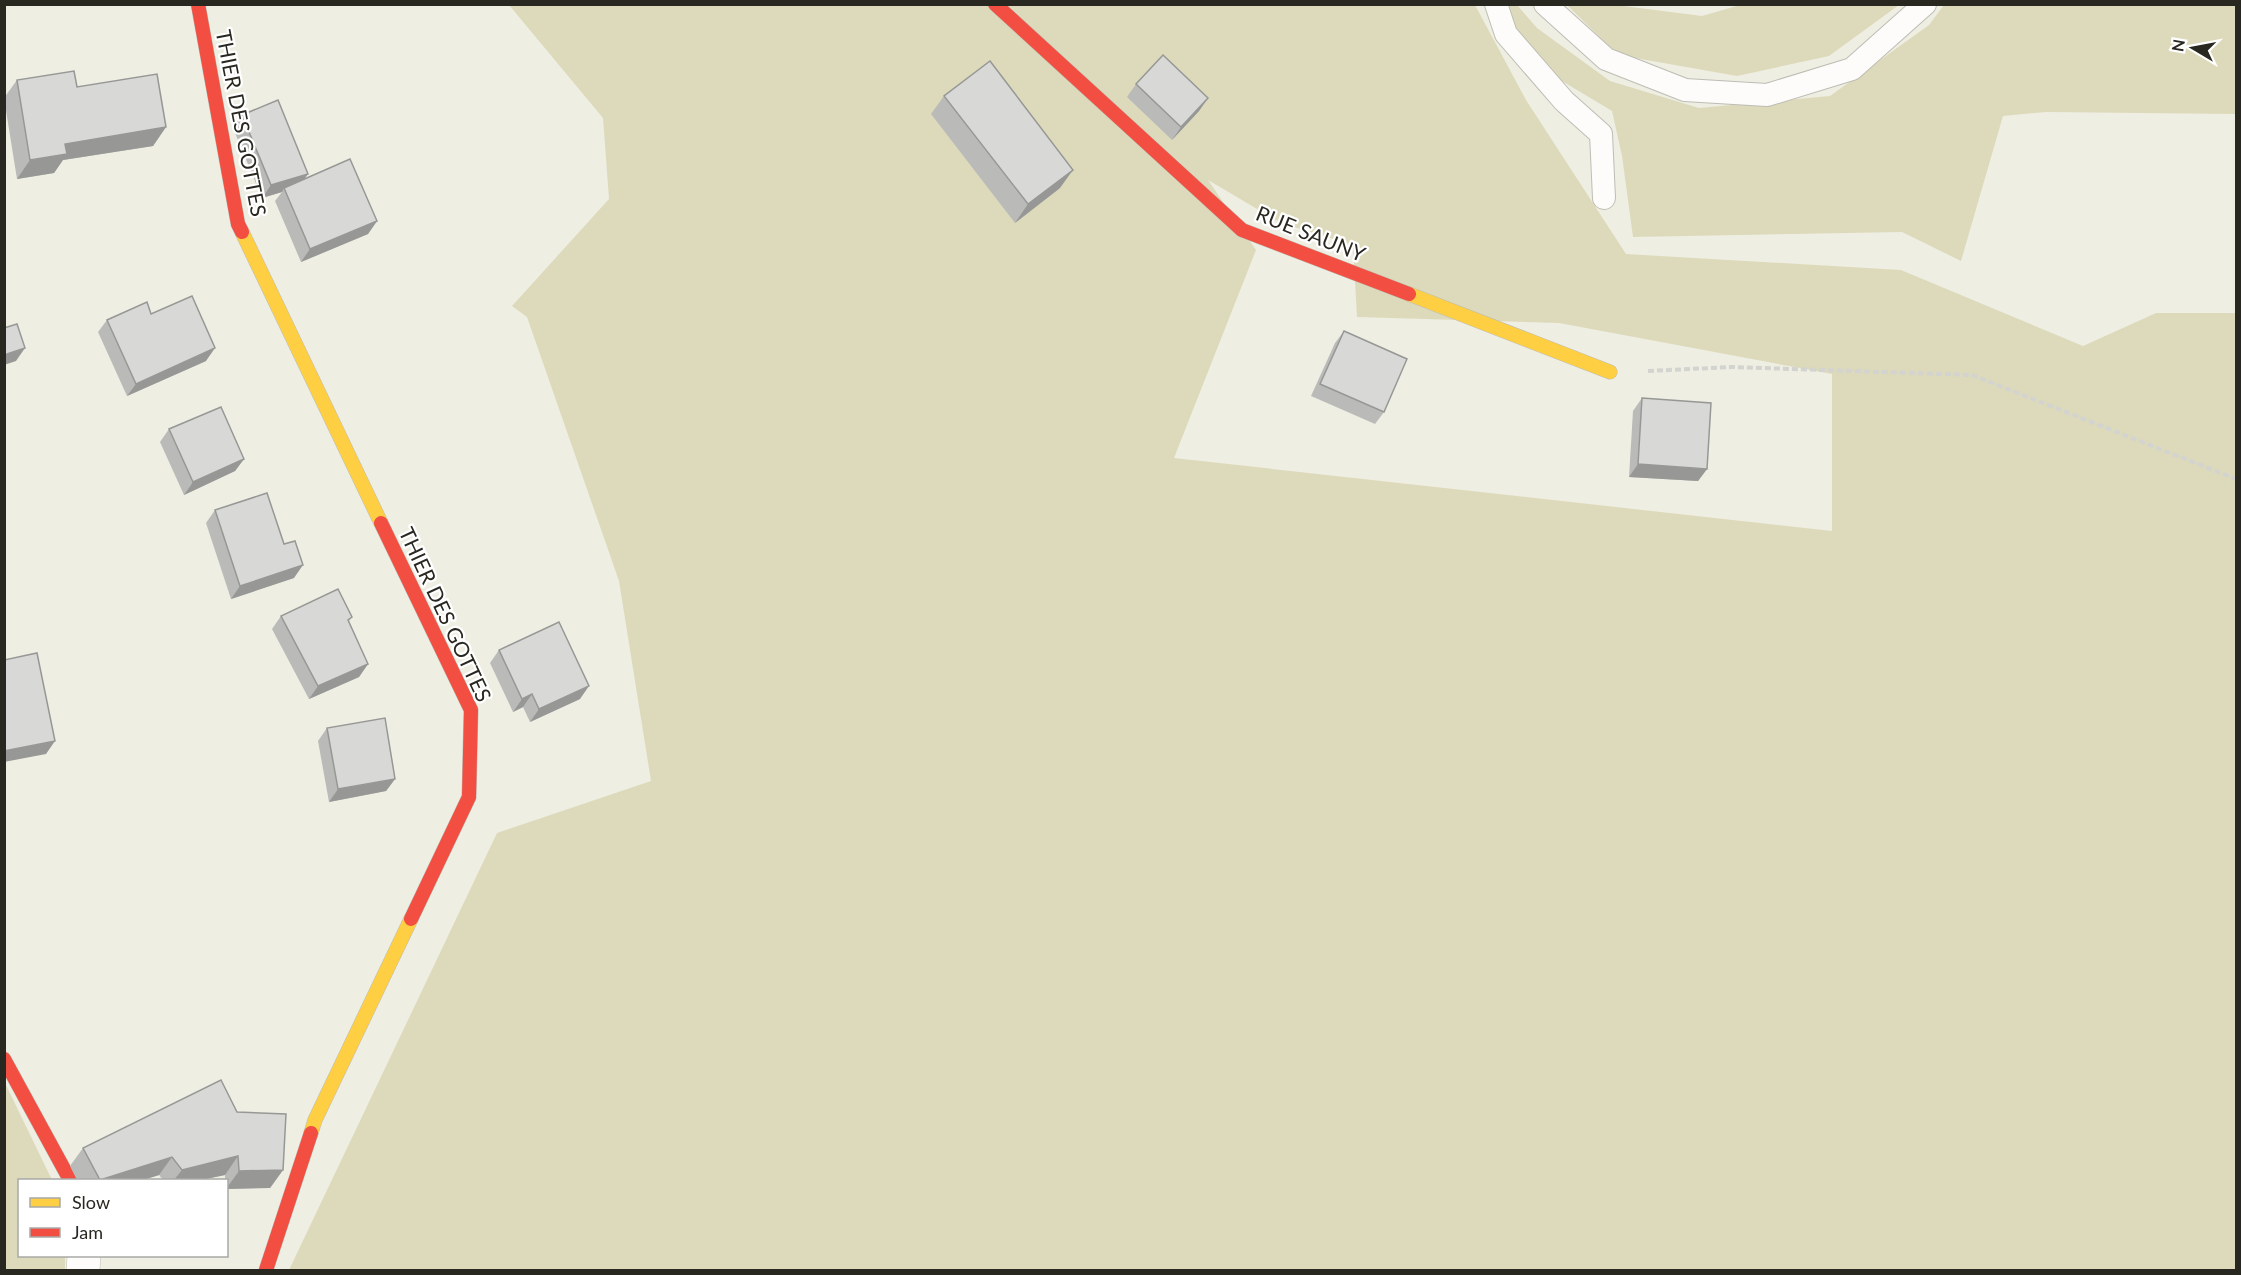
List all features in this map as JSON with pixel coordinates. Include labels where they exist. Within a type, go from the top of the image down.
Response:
[{"type":"street","name":"THIER DES GOTTES","points":[[198,4],[238,224],[471,710],[469,797],[315,1120],[266,1270]]},
{"type":"street","name":"RUE SAUNY","points":[[995,4],[1242,230],[1610,372]]},
{"type":"street","points":[[4,1059],[69,1179]]},
{"type":"lane","points":[[1496,4],[1506,34],[1564,101],[1601,134],[1604,198]]},
{"type":"lane","points":[[1545,4],[1606,59],[1685,90],[1767,95],[1852,69],[1925,4]]},
{"type":"path","points":[[1610,372],[1732,367],[1972,375],[2236,479]]},
{"type":"shaded area","points":[[509,5],[1475,5],[1526,100],[1626,254],[1901,270],[2083,346],[2156,313],[2236,313],[2236,1270],[289,1270],[497,833],[651,781],[619,581],[527,317],[512,306],[609,199],[603,118]],"holes":[[[1208,180],[1281,223],[1353,245],[1357,317],[1559,323],[1832,374],[1832,531],[1174,458],[1256,250]]]},
{"type":"shaded area","points":[[1502,5],[1517,5],[1537,28],[1610,81],[1699,108],[1830,96],[1929,25],[1944,5],[2236,5],[2236,114],[2046,112],[2003,116],[1961,261],[1902,232],[1633,237],[1622,156],[1612,111],[1547,72],[1510,25]]},
{"type":"shaded area","points":[[1567,5],[1616,5],[1702,16],[1740,5],[1899,5],[1829,56],[1737,76],[1618,55]]},
{"type":"shaded area","points":[[4,1081],[52,1179],[18,1179],[18,1257],[65,1257],[65,1270],[5,1270]]},
{"type":"building","points":[[1163,55],[1208,98],[1181,127],[1136,84]]},
{"type":"building","points":[[990,61],[1073,170],[1028,204],[944,96]]},
{"type":"building","points":[[74,71],[77,87],[157,74],[166,127],[65,144],[67,154],[30,160],[17,80]]},
{"type":"building","points":[[278,100],[308,174],[271,185],[242,115]]},
{"type":"building","points":[[350,159],[377,221],[310,249],[284,188]]},
{"type":"building","points":[[192,296],[215,348],[136,384],[107,320],[147,302],[151,314]]},
{"type":"building","points":[[17,324],[25,348],[4,355],[4,328]]},
{"type":"building","points":[[1344,331],[1407,359],[1384,412],[1320,384]]},
{"type":"building","points":[[1642,398],[1711,403],[1707,469],[1638,464]]},
{"type":"building","points":[[221,407],[244,459],[193,482],[169,429]]},
{"type":"building","points":[[267,493],[284,544],[295,541],[303,565],[240,586],[215,510]]},
{"type":"building","points":[[338,589],[352,617],[348,620],[368,664],[318,686],[281,616]]},
{"type":"building","points":[[559,622],[589,686],[539,709],[532,694],[522,699],[499,650]]},
{"type":"building","points":[[37,653],[55,741],[4,751],[4,660]]},
{"type":"building","points":[[385,718],[395,779],[338,789],[327,728]]},
{"type":"building","points":[[221,1080],[237,1112],[286,1114],[283,1170],[239,1171],[238,1156],[182,1170],[172,1157],[99,1179],[83,1148]]},
{"type":"traffic: slow","points":[[242,232],[381,523]]},
{"type":"traffic: slow","points":[[1409,294],[1610,372]]},
{"type":"traffic: slow","points":[[311,1133],[315,1120],[411,919]]},
{"type":"traffic: jam","points":[[198,4],[238,224],[242,232]]},
{"type":"traffic: jam","points":[[995,4],[1242,230],[1409,294]]},
{"type":"traffic: jam","points":[[381,523],[471,710],[469,797],[411,919]]},
{"type":"traffic: jam","points":[[4,1059],[69,1179]]},
{"type":"traffic: jam","points":[[266,1270],[311,1133]]}]
